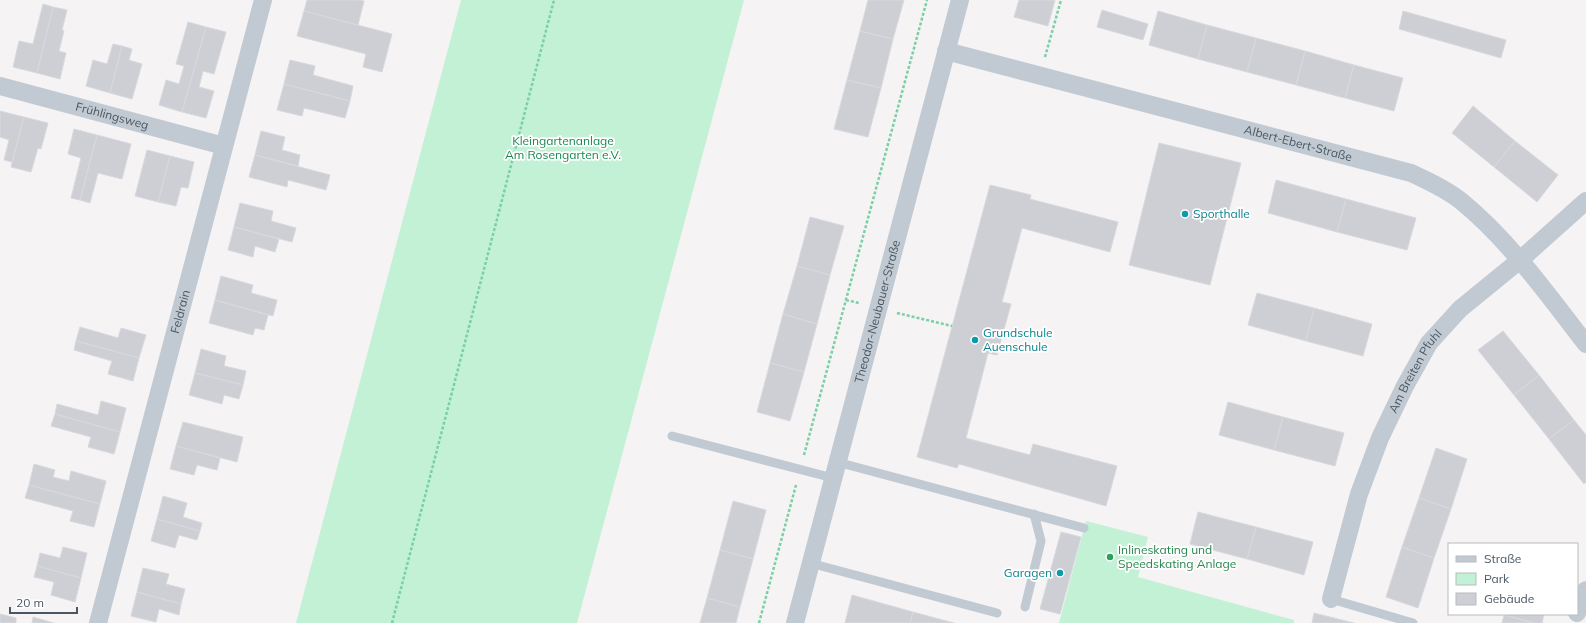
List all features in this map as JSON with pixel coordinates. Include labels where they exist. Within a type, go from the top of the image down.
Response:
[{"type":"street","name":"Feldrain","points":[[98,623],[263,0]]},
{"type":"street","name":"Theodor-Neubauer-Straße","points":[[795,623],[960,0]]},
{"type":"street","name":"Albert-Ebert-Straße","points":[[946,51],[1411,172],[1461,200],[1484,222],[1520,260],[1586,344]]},
{"type":"street","name":"Frühlingsweg","points":[[0,86],[224,146]]},
{"type":"street","name":"Am Breiten Pfuhl","points":[[1331,599],[1359,494],[1380,438],[1429,343],[1460,309],[1520,260],[1586,201]]},
{"type":"street","points":[[1578,610],[1582,594],[1586,590]]},
{"type":"lane","points":[[672,436],[800,470],[835,470],[1034,514],[1084,528]]},
{"type":"lane","points":[[1025,607],[1041,541],[1034,514]]},
{"type":"lane","points":[[810,563],[998,612]]},
{"type":"lane","points":[[1331,599],[1413,623]]},
{"type":"path","points":[[392,623],[554,0]]},
{"type":"path","points":[[759,623],[927,0]]},
{"type":"path","points":[[1040,76],[1061,0]]},
{"type":"green space","name":"Kleingartenanlage Am Rosengarten e.V.","points":[[461,0],[744,0],[577,623],[296,623]]},
{"type":"green space","name":"Inlineskating und Speedskating Anlage","points":[[1086,521],[1148,537],[1138,577],[1294,620],[1294,623],[1059,623]]},
{"type":"building","points":[[307,0],[364,1],[358,25],[304,11]]},
{"type":"building","points":[[868,0],[904,0],[893,39],[860,31]]},
{"type":"building","points":[[1019,0],[1055,0],[1048,26],[1014,17]]},
{"type":"building","points":[[43,4],[53,7],[37,73],[13,67],[19,41],[33,44]]},
{"type":"building","points":[[53,7],[67,10],[59,51],[66,53],[60,79],[37,73]]},
{"type":"building","points":[[1102,10],[1148,24],[1143,40],[1097,27]]},
{"type":"building","points":[[304,11],[392,34],[382,72],[363,67],[366,54],[297,36]]},
{"type":"building","points":[[1158,11],[1207,25],[1198,59],[1149,45]]},
{"type":"building","points":[[1403,11],[1506,40],[1501,58],[1399,29]]},
{"type":"building","points":[[188,22],[206,27],[182,112],[159,105],[166,80],[179,84],[184,66],[176,64]]},
{"type":"building","points":[[1207,25],[1256,38],[1247,72],[1198,59]]},
{"type":"building","points":[[206,27],[226,32],[214,74],[203,71],[199,87],[214,91],[206,118],[182,112]]},
{"type":"building","points":[[860,31],[893,39],[881,88],[847,80]]},
{"type":"building","points":[[1256,38],[1305,51],[1296,85],[1247,72]]},
{"type":"building","points":[[113,44],[122,46],[110,93],[86,86],[93,60],[107,64]]},
{"type":"building","points":[[122,46],[132,49],[129,60],[142,64],[132,99],[110,93]]},
{"type":"building","points":[[1305,51],[1354,65],[1345,98],[1296,85]]},
{"type":"building","points":[[290,60],[315,66],[313,75],[353,86],[350,101],[284,84]]},
{"type":"building","points":[[1354,65],[1403,78],[1394,111],[1345,98]]},
{"type":"building","points":[[847,80],[881,88],[868,137],[834,129]]},
{"type":"building","points":[[284,84],[350,101],[345,118],[304,108],[302,116],[277,110]]},
{"type":"building","points":[[1473,106],[1515,141],[1494,167],[1452,133]]},
{"type":"building","points":[[0,111],[24,117],[12,162],[4,160],[9,140],[0,137]]},
{"type":"building","points":[[24,117],[48,123],[41,149],[38,148],[31,172],[11,167]]},
{"type":"building","points":[[74,129],[97,135],[80,200],[71,198],[81,158],[68,154]]},
{"type":"building","points":[[261,131],[285,137],[282,150],[300,155],[298,166],[255,155]]},
{"type":"building","points":[[97,135],[131,144],[122,179],[98,173],[90,203],[80,200]]},
{"type":"building","points":[[1515,141],[1558,175],[1537,202],[1494,167]]},
{"type":"building","name":"Sporthalle","points":[[1159,143],[1241,163],[1210,285],[1129,265]]},
{"type":"building","points":[[147,150],[170,156],[158,202],[135,196]]},
{"type":"building","points":[[255,155],[330,175],[326,190],[288,180],[287,187],[249,177]]},
{"type":"building","points":[[170,156],[194,162],[188,188],[181,187],[176,206],[158,202]]},
{"type":"building","points":[[1276,180],[1346,199],[1337,232],[1268,213]]},
{"type":"building","name":"Grundschule Auenschule","points":[[990,185],[1031,195],[1030,199],[1118,222],[1110,252],[1022,228],[1002,302],[1011,304],[997,355],[988,353],[966,438],[1030,455],[1033,444],[1117,466],[1106,506],[959,464],[957,468],[917,457]]},
{"type":"building","points":[[1346,199],[1416,218],[1407,250],[1337,232]]},
{"type":"building","points":[[240,203],[273,211],[271,221],[296,228],[292,242],[234,227]]},
{"type":"building","points":[[810,217],[844,226],[830,275],[797,266]]},
{"type":"building","points":[[234,227],[279,239],[275,252],[255,246],[253,257],[228,250]]},
{"type":"building","points":[[797,266],[830,275],[817,324],[783,314]]},
{"type":"building","points":[[221,276],[253,285],[251,293],[277,300],[273,316],[215,300]]},
{"type":"building","points":[[1257,293],[1314,308],[1306,341],[1248,325]]},
{"type":"building","points":[[215,300],[268,315],[264,330],[255,328],[253,335],[209,323]]},
{"type":"building","points":[[1314,308],[1372,324],[1363,356],[1306,341]]},
{"type":"building","points":[[783,314],[817,324],[804,372],[770,363]]},
{"type":"building","points":[[80,327],[118,338],[121,328],[146,335],[139,358],[76,341]]},
{"type":"building","points":[[1503,331],[1539,375],[1514,395],[1478,350]]},
{"type":"building","points":[[76,341],[139,358],[133,381],[108,374],[112,361],[74,350]]},
{"type":"building","points":[[201,349],[226,356],[224,366],[246,371],[243,385],[195,373]]},
{"type":"building","points":[[770,363],[804,372],[790,421],[757,412]]},
{"type":"building","points":[[195,373],[243,385],[239,399],[224,395],[222,404],[189,395]]},
{"type":"building","points":[[1539,375],[1574,420],[1549,439],[1514,395]]},
{"type":"building","points":[[101,401],[126,408],[120,432],[55,414],[57,404],[98,415]]},
{"type":"building","points":[[1228,402],[1283,417],[1274,450],[1219,435]]},
{"type":"building","points":[[55,414],[120,432],[114,454],[88,447],[91,437],[51,426]]},
{"type":"building","points":[[1283,417],[1344,433],[1335,466],[1274,450]]},
{"type":"building","points":[[1574,420],[1586,435],[1586,482],[1584,484],[1549,439]]},
{"type":"building","points":[[183,422],[243,437],[237,462],[176,446]]},
{"type":"building","points":[[176,446],[220,458],[217,470],[197,465],[194,475],[170,469]]},
{"type":"building","points":[[1436,448],[1467,459],[1451,509],[1419,498]]},
{"type":"building","points":[[34,464],[55,470],[53,477],[69,481],[71,471],[106,481],[100,504],[29,485]]},
{"type":"building","points":[[29,485],[100,504],[94,527],[70,521],[73,511],[25,498]]},
{"type":"building","points":[[163,496],[187,503],[183,517],[202,523],[200,531],[157,519]]},
{"type":"building","points":[[1419,498],[1451,509],[1434,558],[1402,547]]},
{"type":"building","points":[[733,501],[766,510],[753,559],[720,550]]},
{"type":"building","points":[[1198,512],[1256,527],[1247,559],[1190,544]]},
{"type":"building","points":[[157,519],[200,531],[197,540],[179,535],[175,548],[151,541]]},
{"type":"building","points":[[1256,527],[1313,542],[1304,575],[1247,559]]},
{"type":"building","name":"Garagen","points":[[1061,532],[1081,537],[1060,614],[1040,609]]},
{"type":"building","points":[[63,547],[87,553],[81,578],[37,566],[40,553],[60,558]]},
{"type":"building","points":[[1402,547],[1434,558],[1418,608],[1386,597]]},
{"type":"building","points":[[720,550],[753,559],[740,607],[707,598]]},
{"type":"building","points":[[37,566],[81,578],[75,602],[51,595],[54,582],[34,577]]},
{"type":"building","points":[[143,568],[169,574],[166,584],[185,589],[181,604],[137,592]]},
{"type":"building","points":[[137,592],[181,604],[179,615],[159,609],[156,622],[131,616]]},
{"type":"building","points":[[852,595],[913,612],[910,623],[845,623]]},
{"type":"building","points":[[707,598],[740,607],[736,623],[700,623]]},
{"type":"building","points":[[913,612],[954,623],[910,623]]},
{"type":"building","points":[[1314,613],[1354,623],[1312,623]]},
{"type":"building","points":[[0,614],[16,618],[16,623],[0,623]]},
{"type":"building","points":[[1504,615],[1544,615],[1542,623],[1534,623]]},
{"type":"building","points":[[1504,615],[1534,623],[1502,623]]},
{"type":"building","points":[[33,617],[54,623],[32,623]]},
{"type":"place","name":"Sporthalle","points":[[1185,214]]},
{"type":"place","name":"Grundschule Auenschule","points":[[975,340]]},
{"type":"place","name":"Inlineskating und Speedskating Anlage","points":[[1110,557]]},
{"type":"place","name":"Garagen","points":[[1060,573]]}]
